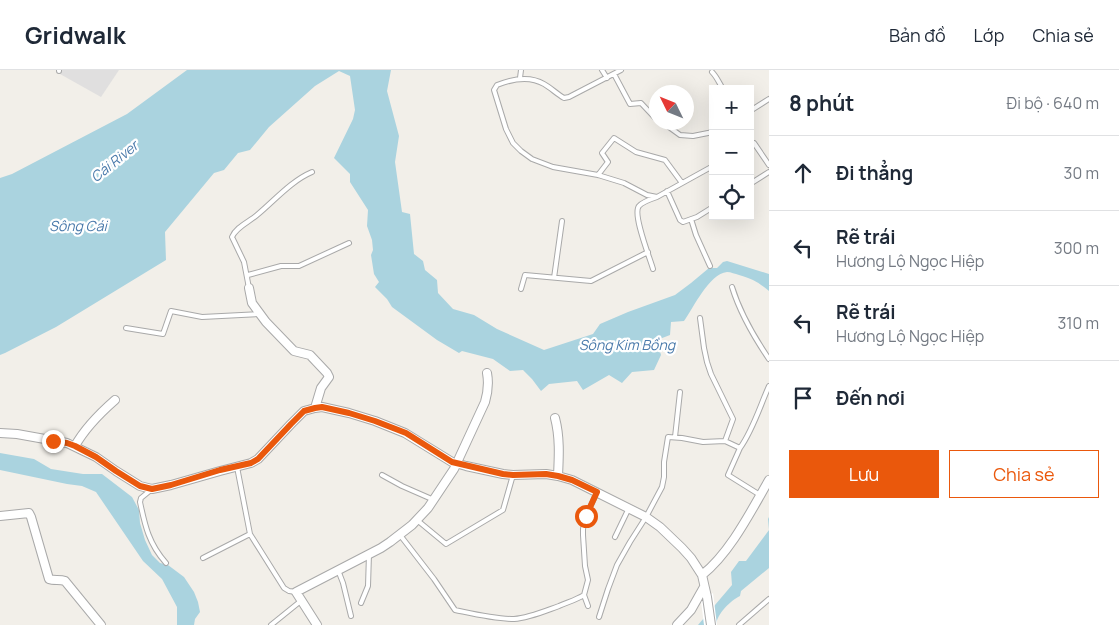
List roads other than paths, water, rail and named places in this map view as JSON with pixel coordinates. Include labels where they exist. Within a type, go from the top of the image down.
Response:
[{"type":"street","points":[[249,288],[252,303],[259,314],[294,350],[310,354],[327,372],[329,377],[321,388],[315,408]]},
{"type":"street","points":[[317,625],[296,592],[390,542],[417,520],[434,500],[457,463],[485,402],[488,392],[487,373]]},
{"type":"street","points":[[75,446],[88,426],[114,400]]},
{"type":"street","points":[[0,433],[32,436],[67,443],[96,457],[140,486],[152,489],[251,463],[258,459],[304,411],[322,407],[330,408],[406,433],[445,458],[457,463],[513,475],[546,474],[572,480],[646,517],[660,526],[682,548],[702,575],[711,625]]},
{"type":"street","points":[[555,418],[559,442],[558,476]]},
{"type":"street","points":[[702,575],[711,568],[736,535],[769,480]]},
{"type":"street","points":[[0,516],[29,513],[50,579],[65,581],[101,625]]},
{"type":"street","points":[[677,625],[691,610],[704,587]]},
{"type":"lane","points":[[520,78],[521,70]]},
{"type":"lane","points":[[602,70],[607,78]]},
{"type":"lane","points":[[621,70],[564,98],[543,83],[520,78],[497,85],[494,90],[506,129],[513,143],[521,151],[553,167],[598,174],[624,183],[647,195],[657,197]]},
{"type":"lane","points":[[712,72],[720,85]]},
{"type":"lane","points":[[614,74],[630,104],[641,103],[649,112]]},
{"type":"lane","points":[[754,108],[769,99]]},
{"type":"lane","points":[[673,130],[680,135],[693,136],[709,133]]},
{"type":"lane","points":[[598,174],[608,162],[602,153],[614,138],[636,152],[665,160],[682,183]]},
{"type":"lane","points":[[754,143],[769,165]]},
{"type":"lane","points":[[653,268],[638,223],[637,210],[639,205],[709,168]]},
{"type":"lane","points":[[249,288],[244,262],[232,238],[234,232],[301,177],[312,172]]},
{"type":"lane","points":[[754,181],[769,172]]},
{"type":"lane","points":[[667,191],[680,220],[683,222],[709,209]]},
{"type":"lane","points":[[691,219],[710,266]]},
{"type":"lane","points":[[554,278],[562,221]]},
{"type":"lane","points":[[248,275],[281,266],[299,266],[349,243]]},
{"type":"lane","points":[[521,289],[525,275],[591,281],[648,252]]},
{"type":"lane","points":[[732,287],[735,298],[749,326],[769,359]]},
{"type":"lane","points":[[126,328],[163,334],[171,310],[202,317],[259,314]]},
{"type":"lane","points":[[700,318],[707,362],[733,419],[725,441]]},
{"type":"lane","points":[[760,495],[728,475],[769,386]]},
{"type":"lane","points":[[675,437],[680,392]]},
{"type":"lane","points":[[763,400],[769,402]]},
{"type":"lane","points":[[599,617],[617,565],[662,487],[668,437],[703,442],[725,441],[740,448]]},
{"type":"lane","points":[[237,466],[250,534],[284,588],[296,592]]},
{"type":"lane","points":[[382,475],[434,500]]},
{"type":"lane","points":[[417,520],[446,544],[503,510],[513,475]]},
{"type":"lane","points":[[152,489],[141,498],[140,502],[148,535],[156,552],[166,563]]},
{"type":"lane","points":[[588,606],[584,595],[588,580],[583,528],[586,516],[597,492]]},
{"type":"lane","points":[[615,537],[629,508]]},
{"type":"lane","points":[[203,558],[250,534]]},
{"type":"lane","points":[[400,535],[455,610],[490,617],[514,619],[528,617],[584,595]]},
{"type":"lane","points":[[361,604],[368,586],[369,554]]},
{"type":"lane","points":[[338,570],[351,616]]},
{"type":"lane","points":[[740,625],[769,599]]},
{"type":"lane","points":[[271,625],[302,600]]},
{"type":"water","name":"Sông Cái","points":[[187,70],[391,70],[387,91],[399,136],[395,162],[402,212],[410,214],[414,254],[423,261],[425,270],[437,280],[438,293],[453,309],[474,315],[497,329],[544,350],[593,334],[600,324],[675,295],[709,268],[717,268],[723,262],[727,261],[769,274],[769,291],[748,278],[728,272],[720,274],[708,285],[684,321],[671,322],[670,335],[657,340],[661,355],[654,370],[632,372],[622,383],[609,375],[583,390],[577,381],[549,384],[541,391],[523,370],[510,371],[493,359],[462,351],[459,353],[437,340],[392,307],[375,287],[379,282],[374,274],[371,255],[373,250],[367,226],[368,210],[350,182],[350,174],[334,158],[353,119],[355,110],[350,76],[339,71],[315,86],[269,127],[250,150],[238,153],[224,170],[214,173],[165,232],[166,260],[56,327],[0,355],[0,178],[12,174],[127,114]]},
{"type":"water","points":[[0,453],[34,459],[51,469],[83,474],[102,474],[132,497],[139,510],[140,523],[152,555],[160,563],[168,565],[184,577],[194,592],[200,612],[195,619],[194,625],[177,625],[177,607],[162,579],[143,561],[96,492],[82,486],[0,470]]},
{"type":"water","points":[[769,530],[769,568],[741,591],[740,596],[725,608],[716,625],[698,625],[732,585],[731,572],[739,561],[746,561]]},
{"type":"water label","name":"Cái River","points":[[114,161]]},
{"type":"water label","name":"Sông Kim Bồng","points":[[627,344]]}]
